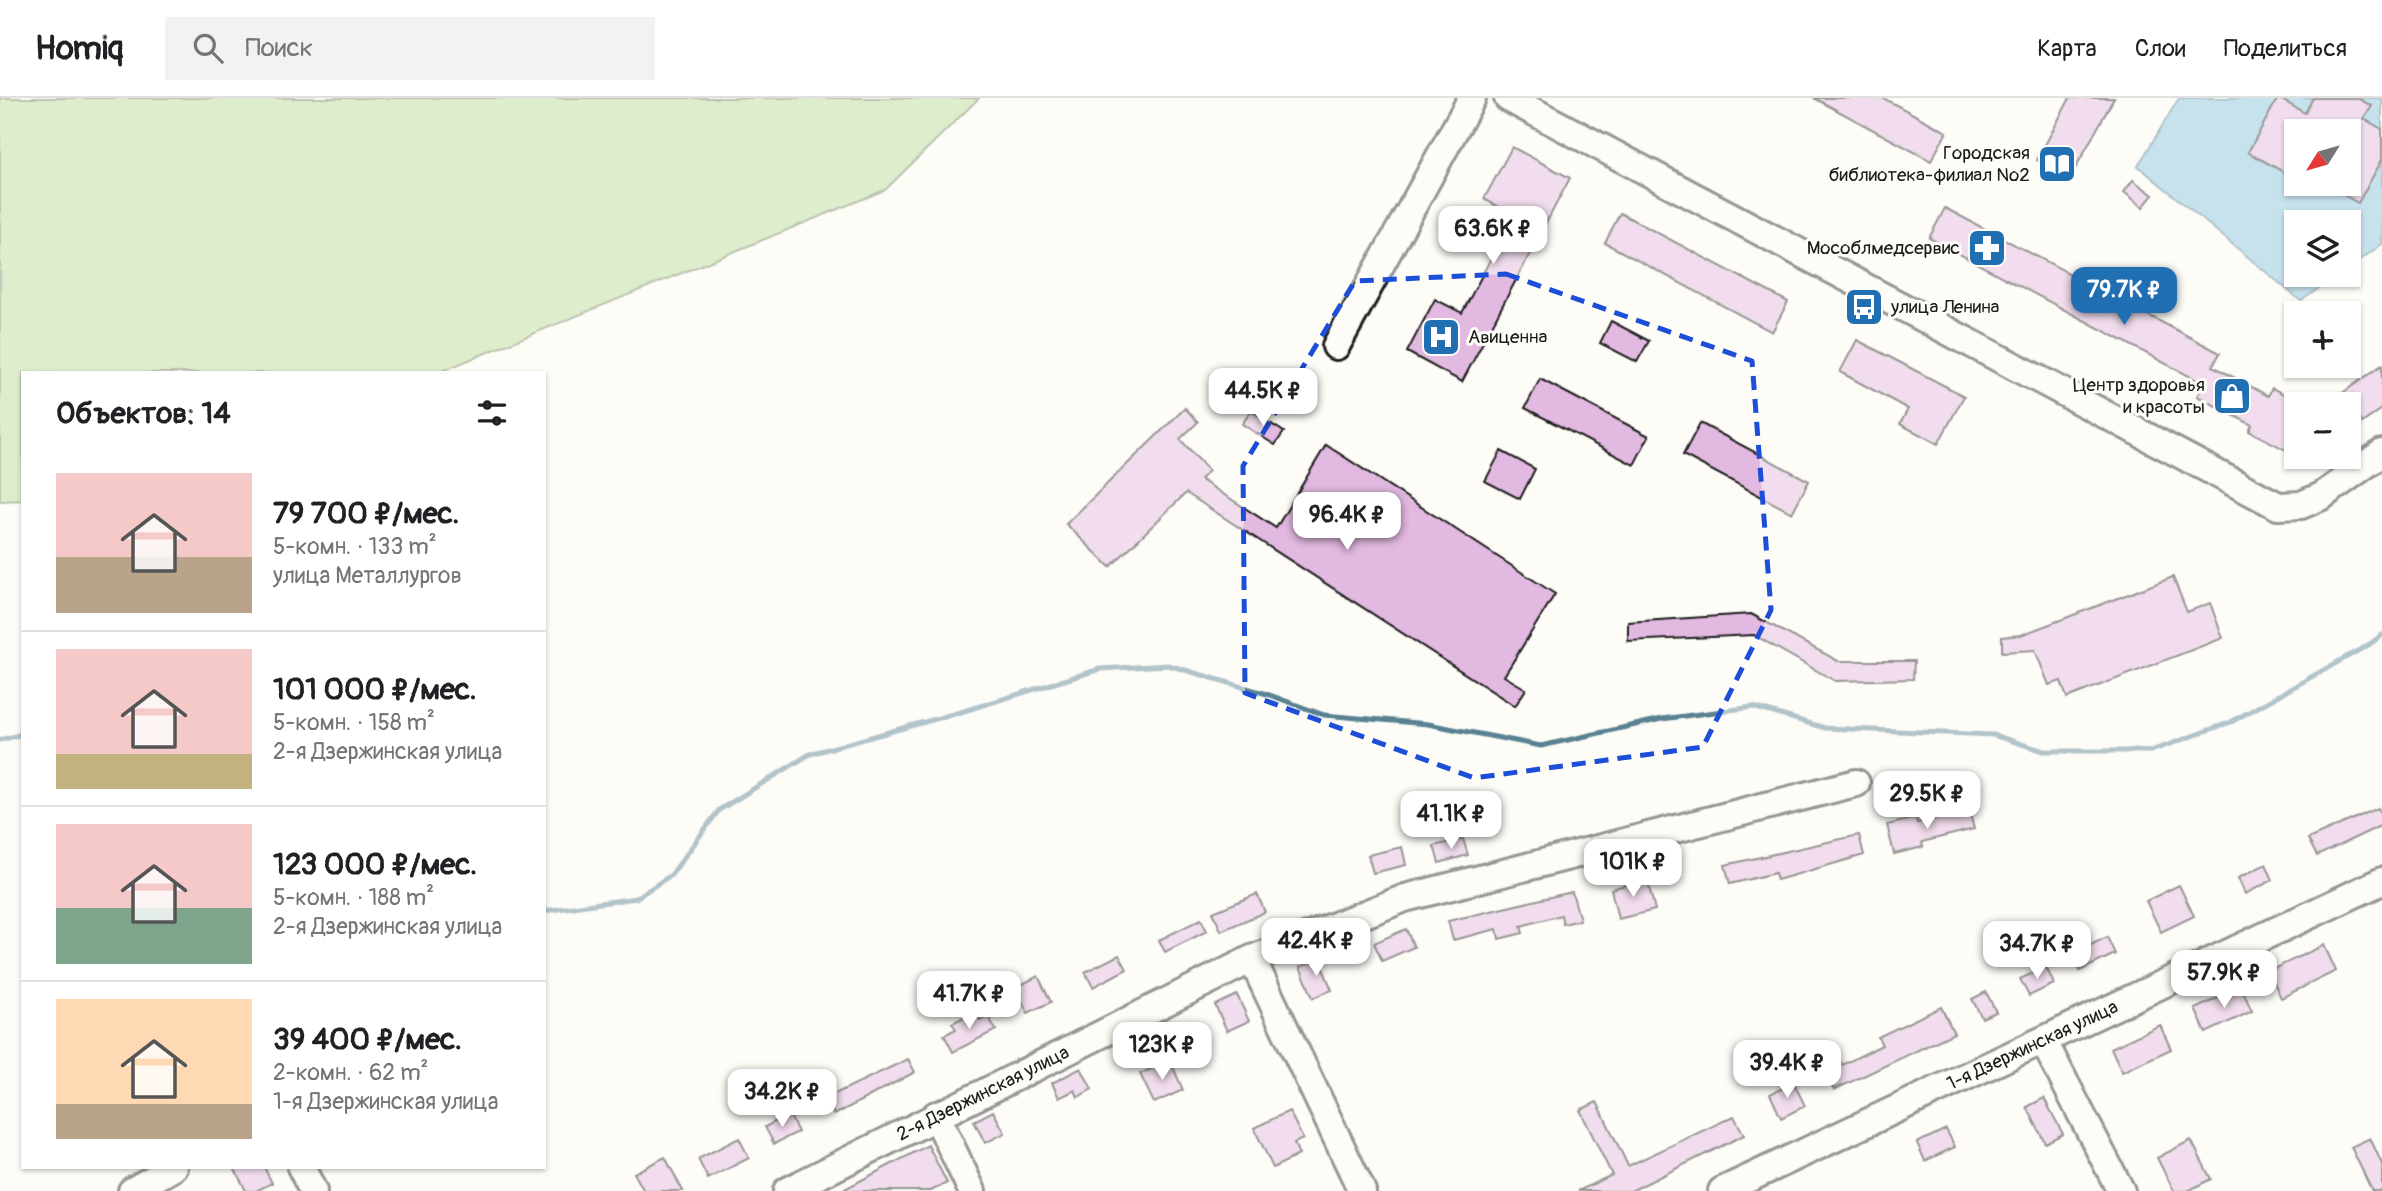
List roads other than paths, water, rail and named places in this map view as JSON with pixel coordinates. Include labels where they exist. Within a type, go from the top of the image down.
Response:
[{"type":"street","points":[[1336,346],[1472,98]]},
{"type":"street","points":[[1508,98],[2278,506],[2301,505],[2322,496],[2382,453]]},
{"type":"street","name":"2-я Дзержинская улица","points":[[787,1191],[1252,959],[1405,898],[1856,783]]},
{"type":"street","name":"1-я Дзержинская улица","points":[[1722,1191],[1758,1183],[2044,1042],[2382,881]]},
{"type":"street","points":[[1252,959],[1362,1191]]},
{"type":"street","points":[[2044,1042],[2121,1191]]},
{"type":"street","points":[[936,1115],[972,1191]]},
{"type":"street","points":[[132,1191],[170,1169]]},
{"type":"street","points":[[302,1169],[313,1191]]},
{"type":"water","points":[[2179,98],[2382,98],[2382,244],[2361,259],[2361,210],[2284,210],[2284,287],[2138,166]]},
{"type":"water","points":[[2284,287],[2321,287],[2301,301]]},
{"type":"waterway","points":[[546,911],[636,898],[671,875],[719,810],[810,754],[1100,669],[1168,665],[1267,694],[1324,715],[1428,724],[1541,746],[1662,719],[1753,707],[1825,728],[1993,735],[2044,751],[2151,751],[2231,722],[2382,635]]},
{"type":"waterway","points":[[0,740],[21,735]]},
{"type":"place","name":"Городская библиотека-филиал №2","points":[[2057,164]]},
{"type":"place","name":"Мособлмедсервис","points":[[1987,248]]},
{"type":"place","name":"улица Ленина","points":[[1864,307]]},
{"type":"place","name":"Авиценна","points":[[1441,337]]},
{"type":"place","name":"Центр здоровья и красоты","points":[[2232,396]]}]
